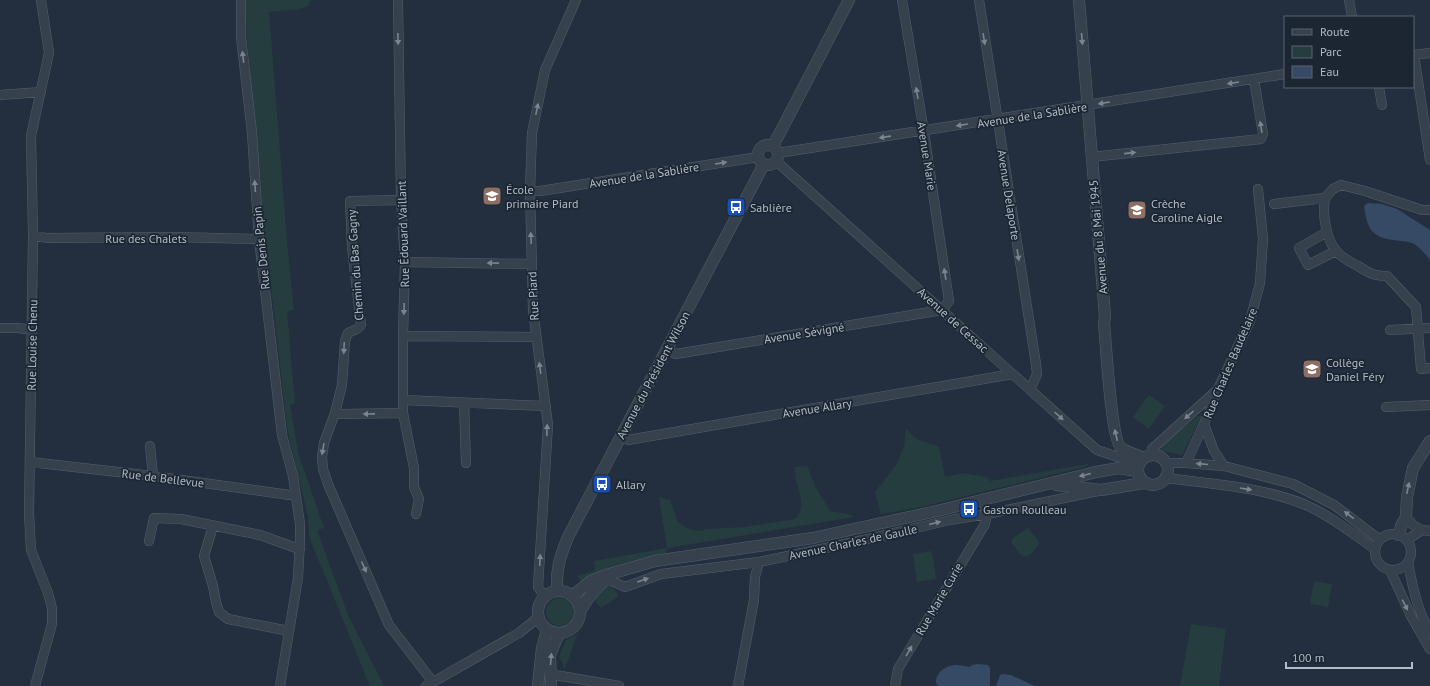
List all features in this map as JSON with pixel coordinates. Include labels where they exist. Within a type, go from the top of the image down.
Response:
[{"type":"street","name":"Rue Louise Chenu","points":[[35,686],[52,624],[52,608],[48,593],[31,550],[29,514],[33,235],[31,136],[49,53],[41,0]]},
{"type":"street","name":"Rue Denis Papin","points":[[241,0],[241,37],[252,133],[259,239],[282,436],[292,476],[300,524],[298,578],[280,686]]},
{"type":"street","name":"Rue Édouard Vaillant","points":[[398,0],[401,200],[405,262],[403,413],[414,468],[414,487],[419,499],[416,514]]},
{"type":"street","name":"Rue Piard","points":[[545,597],[538,587],[548,426],[533,310],[530,191],[532,133],[545,70],[576,0]]},
{"type":"street","points":[[776,153],[770,145],[764,146],[759,150],[761,161],[770,165],[776,153],[849,0]]},
{"type":"street","name":"Avenue Marie","points":[[902,0],[924,132],[949,301],[942,310]]},
{"type":"street","name":"Avenue Delaporte","points":[[979,0],[1036,364],[1037,374],[1030,390]]},
{"type":"street","name":"Avenue du 8 Mai 1945","points":[[1078,0],[1105,316],[1104,324],[1112,417],[1116,439],[1120,447],[1143,462]]},
{"type":"street","points":[[1349,0],[1352,16]]},
{"type":"street","points":[[1430,52],[1414,55],[1430,160]]},
{"type":"street","name":"Avenue de la Sablière","points":[[776,153],[924,132],[1284,74]]},
{"type":"street","points":[[1091,157],[1261,140],[1262,134],[1254,79]]},
{"type":"street","points":[[1380,88],[1382,105]]},
{"type":"street","points":[[0,95],[41,92]]},
{"type":"street","name":"Avenue de Cessac","points":[[776,153],[942,310],[1097,450],[1143,462]]},
{"type":"street","name":"Avenue de la Sablière","points":[[530,191],[540,191],[761,161]]},
{"type":"street","name":"Avenue du Président Wilson","points":[[557,591],[556,574],[568,536],[666,350],[761,161]]},
{"type":"street","points":[[1430,210],[1422,210],[1365,190],[1341,185],[1333,189],[1325,198],[1323,209],[1327,232],[1336,251],[1341,257],[1376,276],[1387,276],[1416,307],[1421,369],[1430,368]]},
{"type":"street","name":"Rue Charles Baudelaire","points":[[1186,463],[1218,389],[1250,321],[1260,283],[1263,238],[1258,189]]},
{"type":"street","points":[[1274,204],[1325,198]]},
{"type":"street","name":"Chemin du Bas Gagny","points":[[401,200],[350,200],[352,247],[361,325],[357,329],[348,333],[345,341],[342,385],[335,413],[324,443],[322,457],[323,470],[348,532],[389,625],[430,684]]},
{"type":"street","points":[[1327,232],[1299,248],[1308,265],[1336,251]]},
{"type":"street","name":"Rue des Chalets","points":[[33,235],[46,238],[173,237],[259,239]]},
{"type":"street","points":[[405,262],[532,264]]},
{"type":"street","name":"Avenue Sévigné","points":[[666,350],[676,354],[942,310]]},
{"type":"street","points":[[0,328],[32,330]]},
{"type":"street","points":[[1390,330],[1430,328]]},
{"type":"street","points":[[403,336],[536,337]]},
{"type":"street","name":"Avenue Allary","points":[[621,436],[628,440],[1013,374]]},
{"type":"street","points":[[1143,462],[1159,456],[1166,463],[1168,473],[1166,478],[1158,485],[1154,486],[1144,483],[1138,476],[1143,462],[1152,449],[1218,389]]},
{"type":"street","points":[[403,400],[546,406]]},
{"type":"street","points":[[464,403],[466,463]]},
{"type":"street","points":[[1386,408],[1430,406]]},
{"type":"street","points":[[335,413],[403,413]]},
{"type":"street","points":[[1204,424],[1214,451],[1224,466]]},
{"type":"street","points":[[1426,531],[1403,538],[1389,534],[1380,540],[1375,549],[1375,555],[1380,565],[1390,570],[1400,569],[1408,562],[1411,551],[1403,538],[1401,526],[1406,517],[1406,497],[1413,468],[1430,441]]},
{"type":"street","points":[[150,446],[153,476]]},
{"type":"street","name":"Rue de Bellevue","points":[[30,462],[153,476],[290,495],[295,494]]},
{"type":"street","name":"Avenue Charles de Gaulle","points":[[572,596],[591,581],[618,571],[655,562],[813,538],[937,511],[1143,462]]},
{"type":"street","points":[[1166,463],[1224,466],[1293,484],[1336,506],[1380,540]]},
{"type":"street","points":[[1166,478],[1218,484],[1273,494],[1306,505],[1330,518],[1375,549]]},
{"type":"street","name":"Avenue Charles de Gaulle","points":[[607,579],[624,587],[661,574],[759,562],[868,540],[950,520],[1144,483]]},
{"type":"street","name":"Avenue Charles de Gaulle","points":[[1047,484],[1101,490]]},
{"type":"street","points":[[983,500],[987,514]]},
{"type":"street","name":"Rue Marie Curie","points":[[894,686],[898,669],[985,524],[987,514]]},
{"type":"street","points":[[1406,517],[1413,525],[1426,531]]},
{"type":"street","points":[[149,542],[154,518],[181,519],[260,535],[300,549]]},
{"type":"street","points":[[213,526],[204,556],[219,612],[228,618],[289,631]]},
{"type":"street","points":[[738,686],[754,600],[755,577],[759,562]]},
{"type":"street","points":[[1408,562],[1414,591],[1430,633]]},
{"type":"street","points":[[1390,570],[1410,616],[1430,649]]},
{"type":"street","name":"Avenue Charles de Gaulle","points":[[581,610],[588,597],[600,584],[618,571]]},
{"type":"street","points":[[557,591],[564,591],[572,596],[578,601],[581,610],[580,620],[575,627],[568,632],[559,633],[547,630],[541,624],[539,617],[538,609],[540,602],[545,597],[557,591]]},
{"type":"street","points":[[430,684],[519,633],[539,617]]},
{"type":"street","points":[[538,686],[542,648],[547,630]]},
{"type":"street","points":[[559,633],[550,655],[551,681],[561,676],[619,686]]},
{"type":"green space","points":[[245,0],[311,0],[308,6],[299,9],[269,12],[288,253],[294,310],[287,311],[295,403],[290,405],[298,452],[324,528],[318,530],[319,536],[348,615],[384,686],[370,686],[309,537],[308,517],[287,428],[274,311],[264,240]]},
{"type":"green space","points":[[1149,395],[1165,406],[1149,429],[1133,417]]},
{"type":"green space","points":[[1199,415],[1202,416],[1182,455],[1161,451],[1161,446]]},
{"type":"green space","points":[[906,429],[917,439],[939,447],[945,477],[963,473],[988,477],[990,481],[1088,464],[1088,466],[921,507],[881,514],[875,492],[896,465],[904,447]]},
{"type":"green space","points":[[807,466],[816,488],[830,511],[847,514],[854,517],[668,548],[666,553],[599,572],[581,582],[577,576],[595,571],[594,561],[667,548],[659,497],[670,500],[678,522],[686,528],[699,531],[706,529],[745,527],[795,519],[801,510],[801,500],[795,467]]},
{"type":"green space","points":[[1028,528],[1039,544],[1032,553],[1026,557],[1021,555],[1011,542],[1013,538]]},
{"type":"green space","points":[[932,551],[936,579],[917,582],[913,554]]},
{"type":"green space","points":[[1314,581],[1332,584],[1328,607],[1310,604]]},
{"type":"green space","points":[[604,586],[613,588],[619,596],[601,608],[592,596]]},
{"type":"green space","points":[[560,598],[570,602],[574,612],[570,622],[560,626],[550,622],[546,612],[550,602]]},
{"type":"green space","points":[[1191,624],[1226,629],[1219,686],[1180,686]]},
{"type":"green space","points":[[577,635],[564,671],[563,664],[559,657],[566,640]]},
{"type":"water","points":[[1368,203],[1382,204],[1397,209],[1430,230],[1430,260],[1415,244],[1385,238],[1375,233],[1368,225],[1365,213],[1364,206]]},
{"type":"water","points":[[978,664],[988,665],[990,668],[990,686],[938,686],[936,683],[939,673],[949,666],[958,665],[970,667]]},
{"type":"water","points":[[1000,675],[1011,675],[1035,686],[996,686]]},
{"type":"place","name":"École primaire Piard","points":[[492,196]]},
{"type":"place","name":"Sablière","points":[[736,207]]},
{"type":"place","name":"Crèche Caroline Aigle","points":[[1137,210]]},
{"type":"place","name":"Collège Daniel Féry","points":[[1312,369]]},
{"type":"place","name":"Allary","points":[[602,484]]},
{"type":"place","name":"Gaston Roulleau","points":[[969,509]]}]
